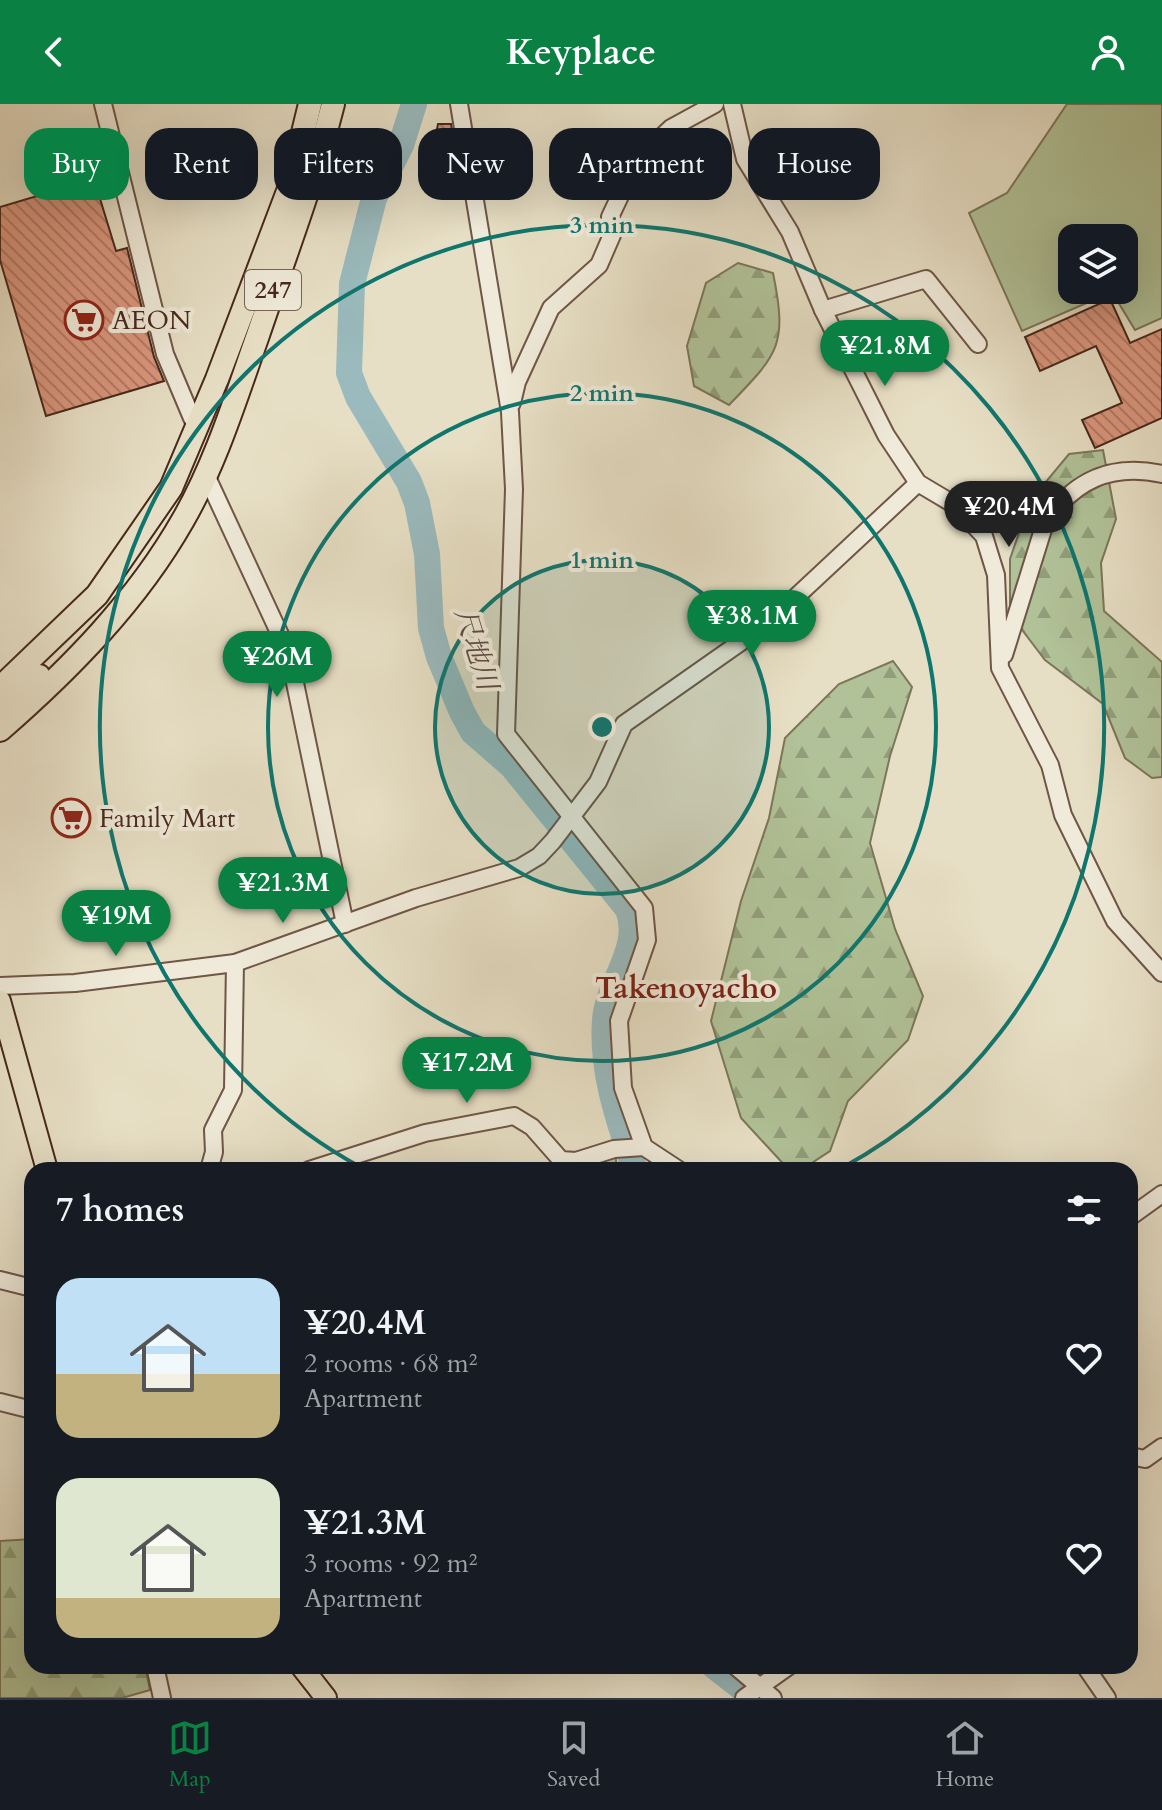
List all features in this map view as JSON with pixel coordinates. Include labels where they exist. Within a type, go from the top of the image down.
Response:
[{"type":"highway","name":"247","points":[[0,688],[97,595],[171,488],[199,425],[290,186],[310,104]]},
{"type":"highway","name":"247","points":[[0,730],[58,678],[98,633],[156,561],[183,521],[206,475],[315,174],[333,104]]},
{"type":"highway","name":"247","points":[[0,709],[67,653],[98,633]]},
{"type":"main road","points":[[0,1001],[45,1162]]},
{"type":"main road","points":[[307,1674],[326,1698]]},
{"type":"street","points":[[103,104],[165,354],[192,418],[199,425]]},
{"type":"street","points":[[459,104],[510,412],[514,489],[506,734],[644,908],[647,940],[619,1021],[623,1088],[642,1147]]},
{"type":"street","points":[[510,412],[517,382],[551,308],[599,265],[612,235],[610,217],[637,160],[671,128],[715,104]]},
{"type":"street","points":[[732,104],[745,159],[790,232],[823,310],[886,435],[918,483],[955,505],[984,536],[996,575],[1000,668],[1050,765],[1063,815],[1109,909],[1162,973]]},
{"type":"street","points":[[823,310],[926,279],[978,344]]},
{"type":"street","points":[[1000,668],[1045,523],[1056,506],[1076,488],[1129,467],[1162,474]]},
{"type":"street","points":[[206,475],[289,654],[345,924]]},
{"type":"street","points":[[0,986],[75,983],[235,963],[519,868],[539,856],[598,782],[624,724],[768,623],[918,483]]},
{"type":"street","points":[[211,1162],[213,1130],[233,1090],[235,963]]},
{"type":"street","points":[[334,1162],[425,1133],[514,1116],[532,1127],[561,1160],[576,1161],[622,1148],[642,1147],[666,1162]]},
{"type":"street","points":[[1138,1211],[1162,1194]]},
{"type":"street","points":[[0,1280],[24,1286]]},
{"type":"street","points":[[0,1402],[24,1408]]},
{"type":"street","points":[[1138,1458],[1145,1459],[1162,1447]]},
{"type":"street","points":[[157,1674],[162,1698]]},
{"type":"street","points":[[741,1674],[754,1691],[773,1698]]},
{"type":"street","points":[[754,1691],[778,1674]]},
{"type":"street","points":[[1090,1674],[1107,1698]]},
{"type":"green space","points":[[1067,104],[1162,104],[1162,318],[1135,330],[1119,304],[1138,304],[1138,224],[1058,224],[1058,304],[1084,304],[1022,331],[969,213],[1007,193]]},
{"type":"green space","points":[[738,263],[773,273],[779,333],[775,347],[759,373],[729,405],[694,386],[687,346],[706,283]]},
{"type":"green space","points":[[1103,450],[1116,519],[1101,563],[1104,611],[1162,662],[1162,777],[1152,778],[1125,758],[1103,704],[1045,660],[1010,614],[1010,559],[1030,501],[1069,454]]},
{"type":"green space","points":[[893,661],[912,687],[890,756],[870,843],[895,929],[923,996],[908,1040],[848,1101],[830,1151],[813,1162],[782,1162],[741,1118],[711,1021],[741,901],[769,818],[785,738],[839,684]]},
{"type":"green space","points":[[615,1152],[616,1162],[580,1162]]},
{"type":"green space","points":[[24,1540],[24,1674],[147,1674],[150,1690],[122,1698],[0,1698],[0,1541]]},
{"type":"building","points":[[438,124],[451,124],[452,128],[437,128]]},
{"type":"building","name":"AEON","points":[[24,200],[100,200],[116,251],[127,248],[154,357],[164,381],[46,416],[0,260],[0,207]]},
{"type":"building","points":[[1099,304],[1112,304],[1130,343],[1162,329],[1162,418],[1095,448],[1082,420],[1122,403],[1096,346],[1040,371],[1025,337]]},
{"type":"waterway","name":"尺地川","points":[[414,104],[401,145],[374,198],[352,284],[349,373],[358,397],[409,482],[417,503],[427,554],[431,628],[439,657],[462,712],[473,732],[512,766],[628,909],[631,937],[607,1006],[604,1039],[612,1096],[632,1162]]},
{"type":"waterway","name":"尺地川","points":[[724,1674],[755,1698]]},
{"type":"place","name":"AEON","points":[[84,320]]},
{"type":"place","name":"Family Mart","points":[[71,818]]},
{"type":"district","name":"Takenoyacho","points":[[686,988]]}]
